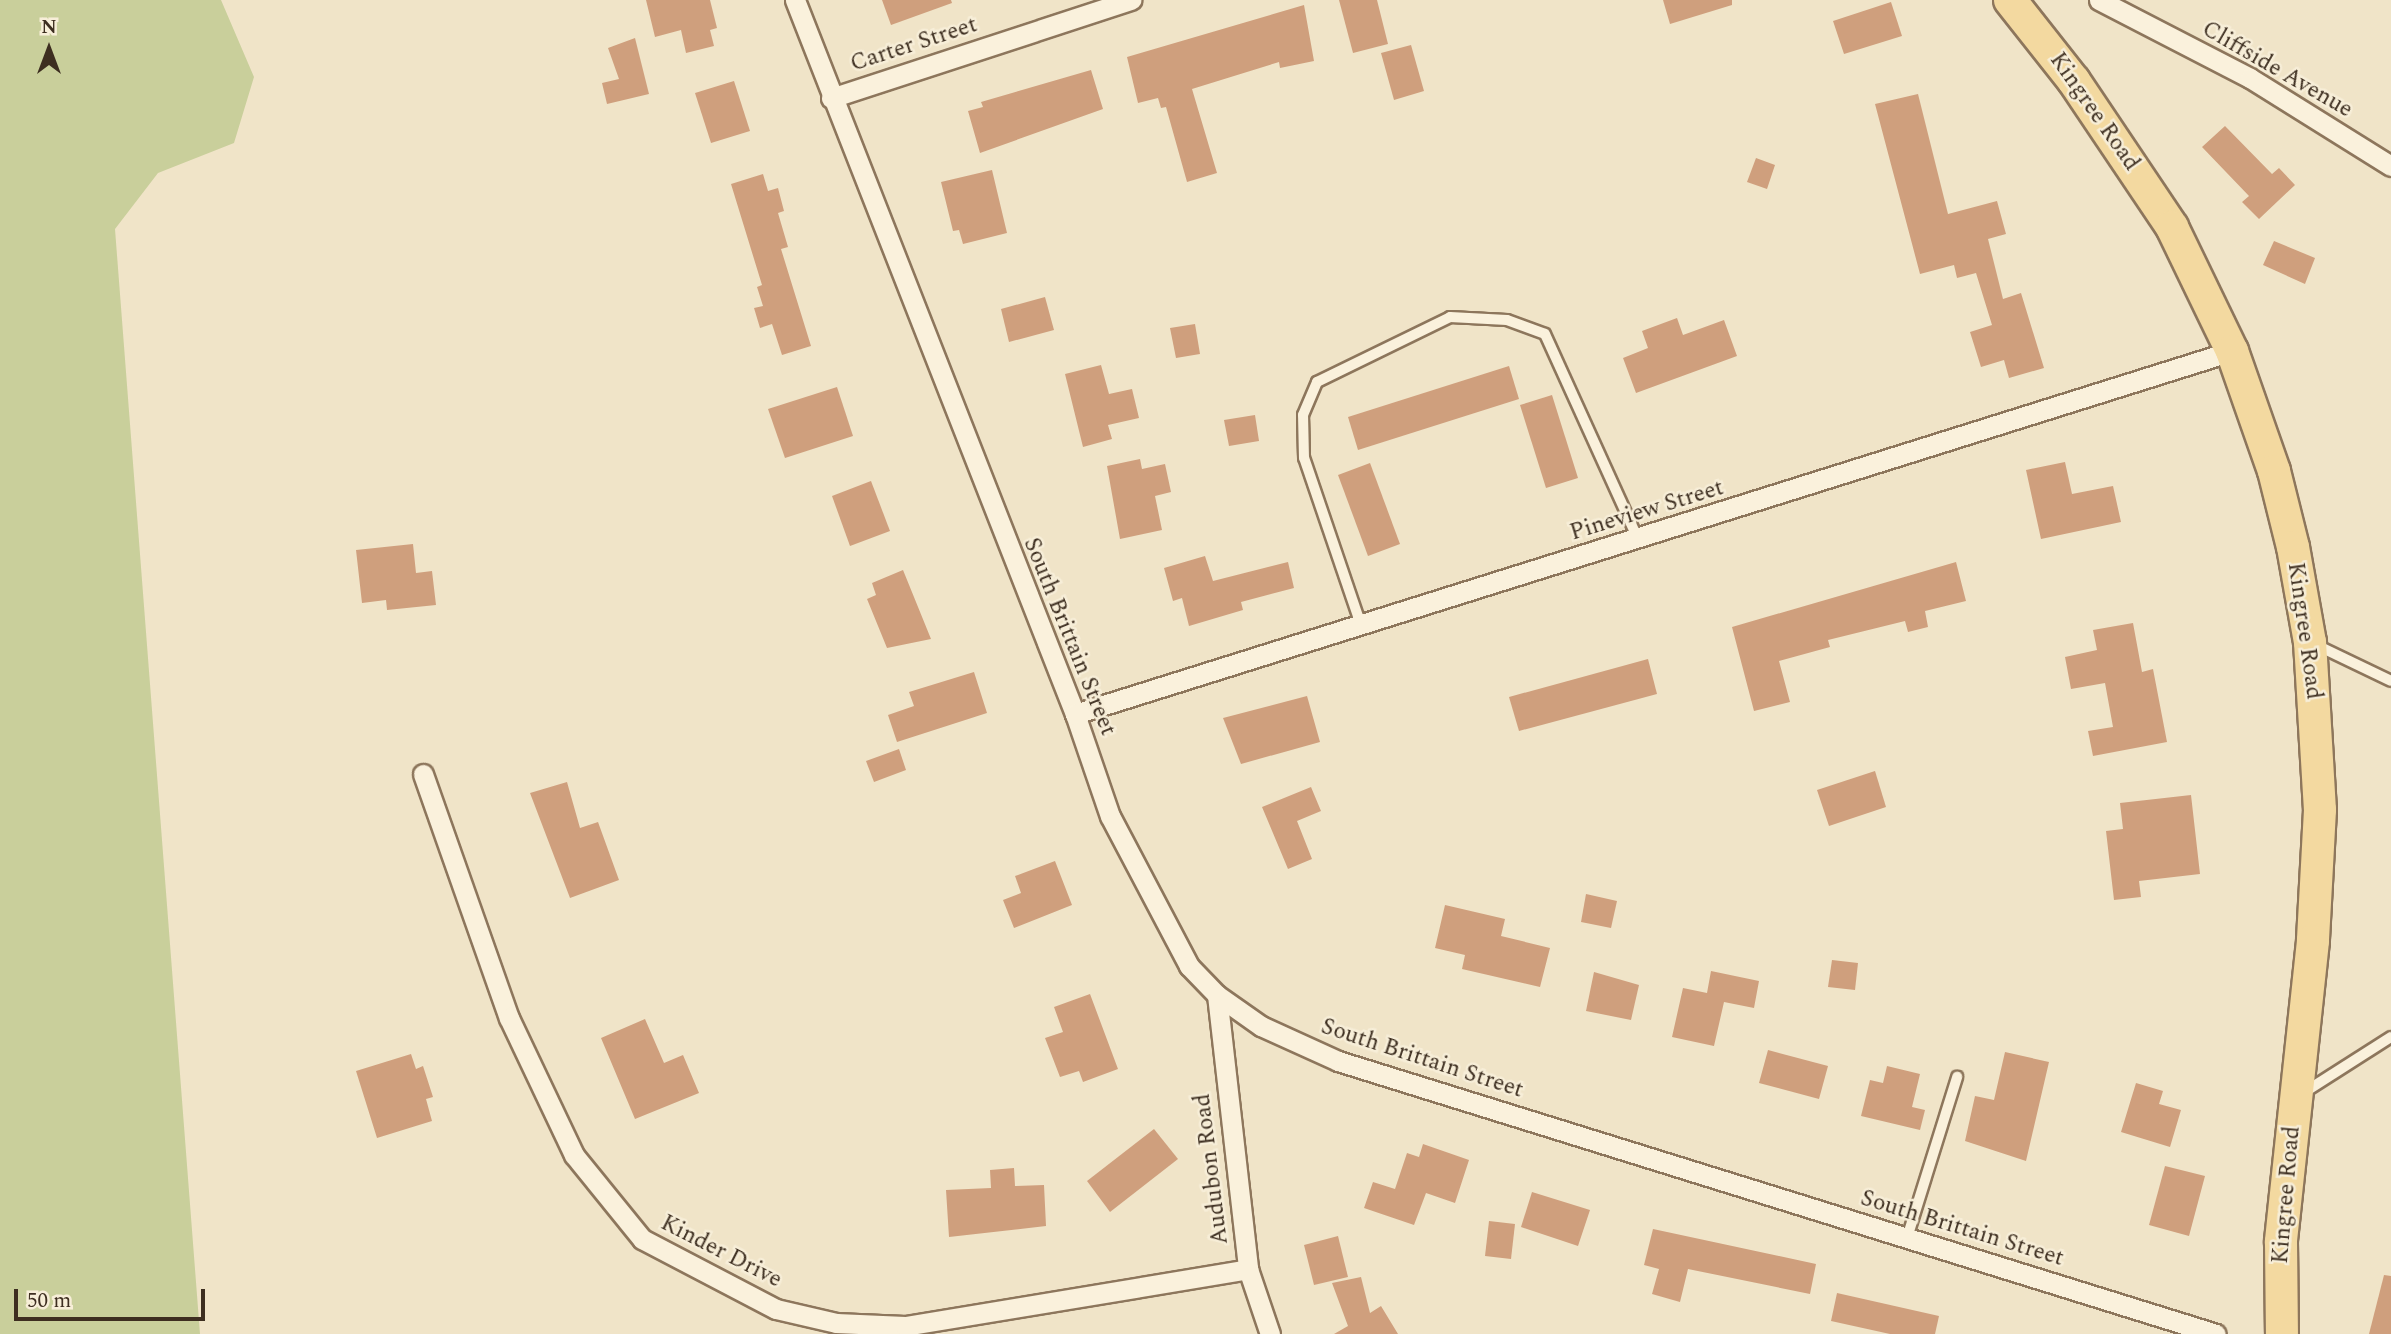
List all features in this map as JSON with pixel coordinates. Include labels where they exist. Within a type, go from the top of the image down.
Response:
[{"type":"main road","name":"Kingree Road","points":[[2010,0],[2074,80],[2172,227],[2232,351],[2274,471],[2311,642],[2320,810],[2281,1242],[2282,1334]]},
{"type":"street","name":"South Brittain Street","points":[[794,0],[1075,714],[1110,816],[1189,966],[1217,995],[1261,1026],[1338,1061],[2216,1334]]},
{"type":"street","name":"Carter Street","points":[[831,98],[1131,0]]},
{"type":"street","name":"Cliffside Avenue","points":[[2099,0],[2250,78],[2391,166]]},
{"type":"street","name":"Pineview Street","points":[[1075,714],[2232,351]]},
{"type":"street","name":"Kinder Drive","points":[[423,774],[509,1018],[574,1155],[642,1239],[776,1309],[864,1324],[905,1326],[1248,1269]]},
{"type":"street","name":"Audubon Road","points":[[1217,995],[1248,1269],[1270,1334]]},
{"type":"lane","points":[[1361,625],[1304,458],[1303,415],[1317,382],[1450,317],[1507,320],[1545,334],[1638,539]]},
{"type":"lane","points":[[2311,642],[2391,681]]},
{"type":"lane","points":[[2296,1097],[2391,1037]]},
{"type":"lane","points":[[1907,1238],[1957,1077]]},
{"type":"green space","points":[[0,0],[221,0],[254,77],[234,143],[158,173],[115,229],[200,1334],[0,1334]]},
{"type":"building","points":[[646,0],[710,0],[717,28],[710,30],[714,46],[686,53],[681,30],[655,37]]},
{"type":"building","points":[[882,0],[951,0],[952,3],[891,25]]},
{"type":"building","points":[[1339,0],[1377,0],[1388,44],[1353,53]]},
{"type":"building","points":[[1663,0],[1732,0],[1732,5],[1670,24]]},
{"type":"building","points":[[1891,2],[1902,36],[1844,54],[1833,21]]},
{"type":"building","points":[[1304,5],[1314,61],[1280,68],[1279,62],[1192,89],[1217,173],[1187,182],[1166,107],[1161,108],[1158,98],[1138,103],[1127,57]]},
{"type":"building","points":[[635,38],[649,94],[607,104],[602,83],[619,79],[608,48]]},
{"type":"building","points":[[1411,45],[1424,91],[1394,100],[1381,53]]},
{"type":"building","points":[[1091,70],[1103,109],[980,153],[968,111],[983,107],[981,102]]},
{"type":"building","points":[[734,81],[750,131],[711,143],[695,93]]},
{"type":"building","points":[[1918,94],[1948,214],[1997,201],[2006,234],[1988,239],[2003,299],[2021,293],[2044,368],[2009,378],[2004,360],[1981,367],[1970,332],[1992,325],[1976,273],[1957,278],[1954,265],[1920,274],[1875,104]]},
{"type":"building","points":[[2225,126],[2272,174],[2279,168],[2295,185],[2259,219],[2242,202],[2249,196],[2202,147]]},
{"type":"building","points":[[1756,158],[1775,165],[1767,189],[1747,182]]},
{"type":"building","points":[[992,170],[1007,233],[963,244],[959,230],[953,231],[941,182]]},
{"type":"building","points":[[763,174],[768,191],[778,188],[784,211],[778,213],[788,247],[781,249],[811,346],[782,355],[772,324],[760,328],[754,308],[763,306],[757,287],[762,285],[731,184]]},
{"type":"building","points":[[2274,241],[2315,258],[2305,284],[2263,265]]},
{"type":"building","points":[[1045,297],[1054,330],[1009,342],[1001,309]]},
{"type":"building","points":[[1677,318],[1683,335],[1724,320],[1737,356],[1636,393],[1623,358],[1648,348],[1642,331]]},
{"type":"building","points":[[1195,324],[1200,354],[1176,358],[1170,328]]},
{"type":"building","points":[[1101,365],[1109,394],[1132,389],[1139,418],[1108,425],[1112,439],[1083,447],[1065,374]]},
{"type":"building","points":[[1509,366],[1519,399],[1358,450],[1348,417]]},
{"type":"building","points":[[837,387],[853,436],[785,458],[768,409]]},
{"type":"building","points":[[1552,395],[1578,478],[1546,488],[1520,405]]},
{"type":"building","points":[[1255,415],[1259,441],[1229,446],[1224,420]]},
{"type":"building","points":[[1140,459],[1142,469],[1165,464],[1171,492],[1155,496],[1162,530],[1120,539],[1107,466]]},
{"type":"building","points":[[2065,462],[2072,494],[2113,486],[2121,522],[2041,539],[2026,470]]},
{"type":"building","points":[[1370,463],[1400,544],[1368,556],[1338,475]]},
{"type":"building","points":[[871,481],[890,531],[850,546],[832,496]]},
{"type":"building","points":[[413,544],[416,573],[432,571],[436,605],[387,610],[386,600],[362,603],[356,550]]},
{"type":"building","points":[[1205,556],[1213,581],[1288,562],[1294,588],[1241,602],[1243,610],[1189,626],[1182,598],[1173,601],[1164,568]]},
{"type":"building","points":[[1956,562],[1966,601],[1925,611],[1928,627],[1908,632],[1905,621],[1828,640],[1830,647],[1779,661],[1790,702],[1754,711],[1732,627]]},
{"type":"building","points":[[903,570],[931,639],[887,648],[867,599],[876,595],[872,583]]},
{"type":"building","points":[[2133,623],[2142,672],[2153,669],[2167,742],[2093,756],[2088,731],[2113,727],[2105,683],[2071,689],[2065,657],[2097,650],[2093,630]]},
{"type":"building","points":[[1648,659],[1657,694],[1519,731],[1509,697]]},
{"type":"building","points":[[974,672],[987,713],[897,742],[888,715],[914,706],[909,692]]},
{"type":"building","points":[[1307,696],[1320,742],[1241,764],[1223,718]]},
{"type":"building","points":[[899,749],[906,770],[874,782],[866,761]]},
{"type":"building","points":[[1875,771],[1886,807],[1829,826],[1817,790]]},
{"type":"building","points":[[567,782],[580,828],[598,822],[619,880],[570,898],[530,793]]},
{"type":"building","points":[[1311,787],[1321,811],[1297,821],[1312,859],[1288,869],[1262,807]]},
{"type":"building","points":[[2191,795],[2200,874],[2139,881],[2141,897],[2114,900],[2106,831],[2123,829],[2120,803]]},
{"type":"building","points":[[1055,861],[1072,905],[1014,928],[1003,900],[1021,893],[1015,876]]},
{"type":"building","points":[[1586,894],[1617,901],[1611,928],[1581,922]]},
{"type":"building","points":[[1445,905],[1505,919],[1501,936],[1550,948],[1540,987],[1462,969],[1465,955],[1435,948]]},
{"type":"building","points":[[1832,960],[1858,963],[1855,990],[1828,987]]},
{"type":"building","points":[[1711,971],[1759,981],[1754,1008],[1724,1002],[1714,1046],[1672,1037],[1683,988],[1707,993]]},
{"type":"building","points":[[1594,972],[1639,985],[1631,1020],[1586,1011]]},
{"type":"building","points":[[1090,994],[1118,1069],[1083,1082],[1079,1071],[1060,1077],[1045,1038],[1063,1032],[1054,1007]]},
{"type":"building","points":[[645,1019],[664,1063],[683,1055],[699,1093],[635,1119],[601,1038]]},
{"type":"building","points":[[1768,1050],[1828,1066],[1819,1099],[1759,1083]]},
{"type":"building","points":[[2005,1052],[2049,1062],[2026,1161],[1965,1141],[1975,1096],[1994,1100]]},
{"type":"building","points":[[411,1054],[416,1069],[423,1066],[433,1097],[426,1099],[432,1121],[377,1138],[356,1071]]},
{"type":"building","points":[[1887,1066],[1920,1074],[1912,1107],[1925,1110],[1920,1130],[1861,1116],[1870,1080],[1883,1083]]},
{"type":"building","points":[[2136,1083],[2163,1091],[2159,1104],[2181,1110],[2170,1147],[2121,1132]]},
{"type":"building","points":[[1154,1129],[1178,1159],[1110,1212],[1087,1181]]},
{"type":"building","points":[[1423,1144],[1469,1160],[1455,1203],[1426,1193],[1414,1225],[1364,1208],[1373,1182],[1395,1189],[1407,1153],[1419,1157]]},
{"type":"building","points":[[2165,1166],[2205,1176],[2189,1236],[2149,1225]]},
{"type":"building","points":[[1014,1168],[1015,1186],[1044,1185],[1046,1226],[949,1237],[946,1190],[991,1188],[990,1170]]},
{"type":"building","points":[[1532,1192],[1590,1210],[1578,1246],[1521,1227]]},
{"type":"building","points":[[1489,1221],[1515,1224],[1511,1259],[1485,1256]]},
{"type":"building","points":[[1653,1229],[1816,1264],[1810,1294],[1688,1269],[1680,1302],[1652,1294],[1659,1269],[1644,1265]]},
{"type":"building","points":[[1338,1236],[1348,1277],[1314,1285],[1304,1245]]},
{"type":"building","points":[[2384,1275],[2391,1276],[2391,1334],[2369,1334]]},
{"type":"building","points":[[1361,1277],[1370,1313],[1381,1306],[1398,1334],[1334,1334],[1348,1326],[1332,1283]]},
{"type":"building","points":[[1837,1293],[1939,1316],[1935,1334],[1890,1334],[1831,1321]]}]
